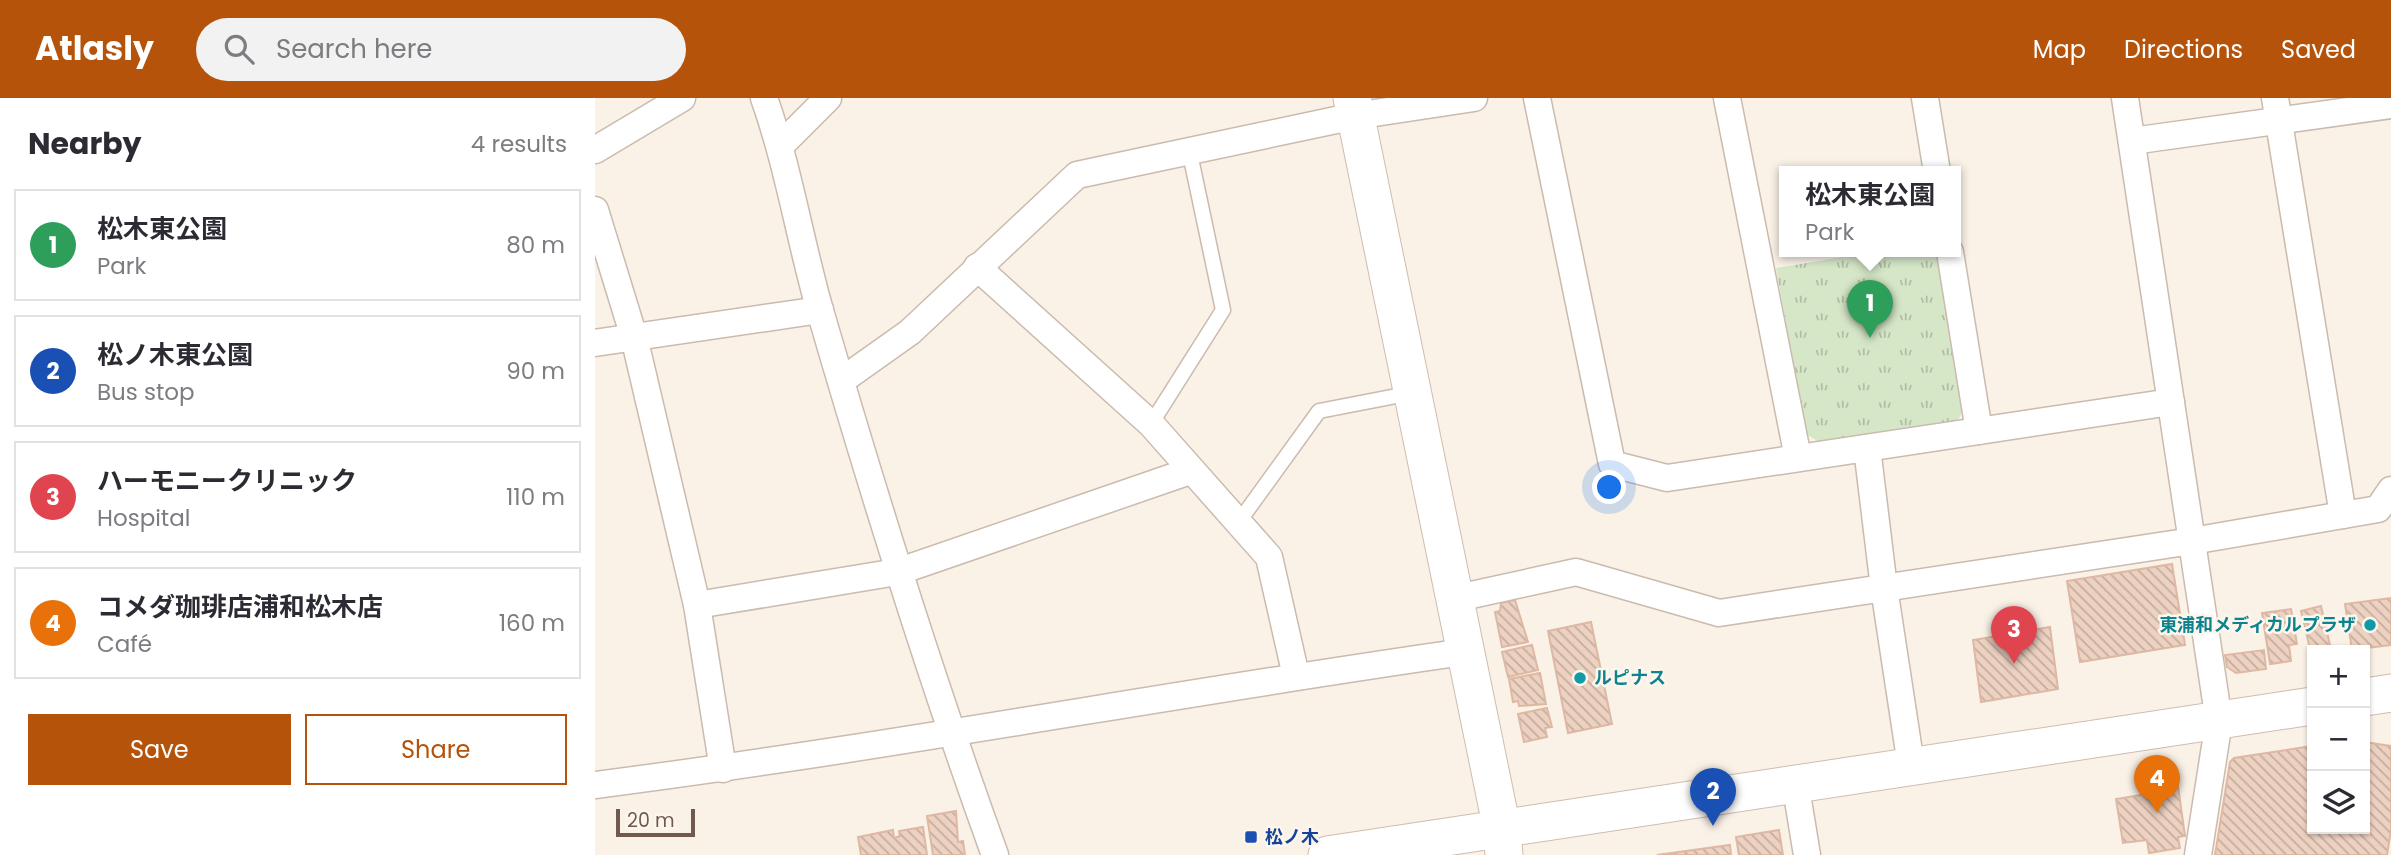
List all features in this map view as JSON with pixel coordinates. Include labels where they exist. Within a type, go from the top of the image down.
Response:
[{"type":"street","points":[[595,150],[682,98]]},
{"type":"street","points":[[764,98],[781,145],[820,310],[897,572],[995,855]]},
{"type":"street","points":[[781,145],[821,108],[828,98]]},
{"type":"street","points":[[841,381],[910,332],[1077,175],[1354,107],[1474,98]]},
{"type":"street","points":[[1537,98],[1612,464],[1667,478],[2172,402]]},
{"type":"street","points":[[1727,98],[1798,458]]},
{"type":"street","points":[[1925,98],[1936,166]]},
{"type":"street","points":[[2125,98],[2219,720],[2198,855]]},
{"type":"street","points":[[2132,141],[2277,109],[2391,105]]},
{"type":"street","points":[[1354,107],[1503,842]]},
{"type":"street","points":[[2277,109],[2343,515]]},
{"type":"street","points":[[595,210],[634,337],[697,605],[723,769]]},
{"type":"street","points":[[1951,257],[1979,431]]},
{"type":"street","points":[[977,267],[1151,424],[1189,471],[1269,557],[1296,676]]},
{"type":"street","points":[[595,343],[820,310]]},
{"type":"street","points":[[1867,448],[1884,588],[1911,765]]},
{"type":"street","points":[[697,605],[897,572],[1189,471]]},
{"type":"street","points":[[1453,598],[1576,572],[1719,613],[2192,541],[2378,509],[2391,490]]},
{"type":"street","points":[[595,785],[723,769],[1296,676],[1464,652]]},
{"type":"street","points":[[2370,696],[2391,693]]},
{"type":"street","points":[[1331,855],[1503,842],[1795,782],[2307,707]]},
{"type":"street","points":[[1795,782],[1807,855]]},
{"type":"lane","points":[[1151,424],[1223,310],[1189,149]]},
{"type":"lane","points":[[1238,523],[1319,411],[1412,393]]},
{"type":"green space","points":[[1843,257],[1938,257],[1963,409],[1958,421],[1819,442],[1806,434],[1776,268]]},
{"type":"building","points":[[2172,564],[2185,645],[2080,662],[2067,581]]},
{"type":"building","name":"東浦和メディカルプラザ","points":[[2391,598],[2391,645],[2370,648],[2370,645],[2351,645],[2345,604]]},
{"type":"building","points":[[1515,600],[1528,642],[1502,647],[1495,612],[1500,611],[1501,603]]},
{"type":"building","points":[[2321,606],[2330,645],[2309,645],[2301,611]]},
{"type":"building","points":[[2291,609],[2297,644],[2289,645],[2291,661],[2270,664],[2262,613]]},
{"type":"building","name":"ルピナス","points":[[1591,622],[1612,724],[1568,733],[1548,631]]},
{"type":"building","points":[[2050,627],[2058,689],[1981,702],[1973,640]]},
{"type":"building","points":[[1532,645],[1538,670],[1508,677],[1502,652]]},
{"type":"building","points":[[2264,650],[2266,669],[2236,673],[2227,667],[2225,655]]},
{"type":"building","points":[[1540,673],[1546,704],[1519,706],[1518,701],[1513,702],[1509,679]]},
{"type":"building","points":[[1547,708],[1552,727],[1545,728],[1547,737],[1524,742],[1518,714]]},
{"type":"building","points":[[2370,743],[2391,746],[2391,830],[2387,855],[2215,855],[2230,762],[2234,758],[2307,747],[2307,834],[2370,834]]},
{"type":"building","points":[[2176,772],[2185,836],[2178,837],[2180,848],[2149,853],[2147,840],[2123,843],[2116,799],[2141,795],[2138,778]]},
{"type":"building","points":[[956,811],[958,842],[963,841],[965,855],[933,855],[927,816]]},
{"type":"building","points":[[923,827],[927,855],[861,855],[858,837],[893,830],[894,838],[900,836],[899,831]]},
{"type":"building","points":[[1779,830],[1783,855],[1739,855],[1736,837]]},
{"type":"building","points":[[1730,845],[1731,855],[1657,855]]},
{"type":"place","name":"松木東公園","points":[[1870,338]]},
{"type":"place","name":"東浦和メディカルプラザ","points":[[2370,625]]},
{"type":"place","name":"ハーモニークリニック","points":[[2014,664]]},
{"type":"place","name":"ルピナス","points":[[1580,678]]},
{"type":"place","name":"コメダ珈琲店浦和松木店","points":[[2157,813]]},
{"type":"place","name":"松ノ木東公園","points":[[1713,826]]},
{"type":"place","name":"松ノ木","points":[[1251,837]]}]
